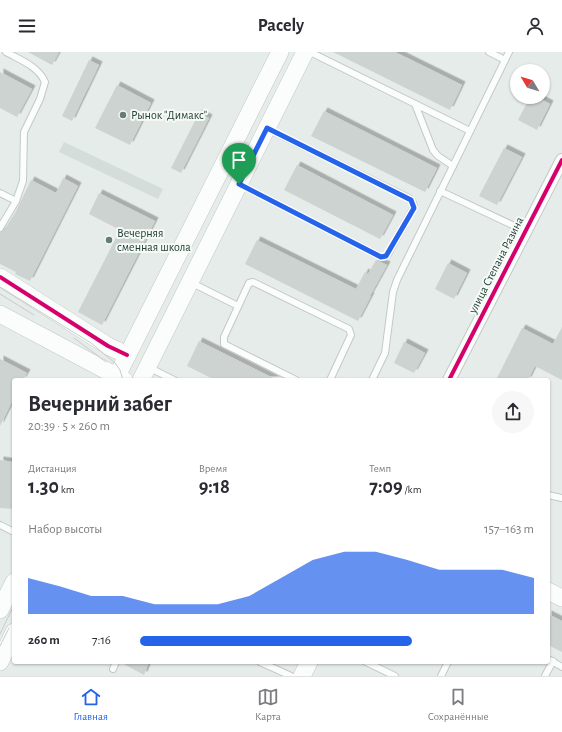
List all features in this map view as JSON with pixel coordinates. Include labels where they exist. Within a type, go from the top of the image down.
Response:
[{"type":"main road","points":[[119,378],[127,355],[280,52]]},
{"type":"main road","points":[[145,374],[304,52]]},
{"type":"main road","points":[[202,207],[222,219]]},
{"type":"main road","points":[[0,277],[108,346],[127,355]]},
{"type":"main road","points":[[0,314],[117,378]]},
{"type":"main road","points":[[550,593],[562,598]]},
{"type":"main road","points":[[0,662],[12,636]]},
{"type":"main road","points":[[302,676],[308,664]]},
{"type":"street","name":"улица Степана Разина","points":[[450,378],[562,160]]},
{"type":"lane","points":[[0,228],[16,201],[23,181],[24,132],[40,99],[45,82],[42,75],[33,67],[6,52]]},
{"type":"lane","points":[[310,52],[470,131]]},
{"type":"lane","points":[[490,52],[505,60]]},
{"type":"lane","points":[[373,378],[386,353],[394,286],[509,52]]},
{"type":"lane","points":[[415,104],[433,150],[438,156],[453,166]]},
{"type":"lane","points":[[239,184],[382,257],[388,254],[414,208],[413,202],[409,198],[267,128]]},
{"type":"lane","points":[[440,191],[526,231]]},
{"type":"lane","points":[[0,193],[16,201]]},
{"type":"lane","points":[[190,282],[238,306]]},
{"type":"lane","points":[[292,378],[224,344],[224,337],[248,284],[251,282],[349,329],[351,335],[331,378]]},
{"type":"lane","points":[[145,374],[164,378]]},
{"type":"lane","points":[[550,495],[562,498]]},
{"type":"lane","points":[[0,525],[12,531]]},
{"type":"lane","points":[[550,660],[562,667]]},
{"type":"lane","points":[[113,669],[115,664]]},
{"type":"lane","points":[[264,664],[291,676]]},
{"type":"lane","points":[[370,664],[395,676]]},
{"type":"lane","points":[[441,676],[447,664]]},
{"type":"lane","points":[[545,676],[549,664]]},
{"type":"shaded area","points":[[64,142],[163,189],[158,199],[59,152]]},
{"type":"building","points":[[28,52],[59,52],[52,65]]},
{"type":"building","points":[[333,52],[395,52],[462,85],[450,110]]},
{"type":"building","points":[[89,60],[99,65],[72,121],[62,116]]},
{"type":"building","points":[[0,72],[32,89],[17,117],[0,108]]},
{"type":"building","name":"Рынок \"Димакс\"","points":[[117,85],[151,103],[130,145],[95,128]]},
{"type":"building","points":[[526,104],[550,104],[537,130],[518,120]]},
{"type":"building","points":[[324,111],[437,168],[425,192],[311,136]]},
{"type":"building","points":[[199,113],[209,118],[181,173],[171,168]]},
{"type":"building","points":[[504,148],[522,157],[497,205],[479,196]]},
{"type":"building","points":[[297,165],[393,215],[380,239],[284,190]]},
{"type":"building","points":[[63,178],[78,186],[30,281],[15,274],[16,272],[0,264],[0,232],[4,230],[15,213],[31,180],[56,193]]},
{"type":"building","points":[[99,193],[155,221],[102,325],[78,312],[120,230],[89,214]]},
{"type":"building","points":[[257,240],[356,289],[365,272],[368,274],[376,260],[387,265],[358,321],[245,264]]},
{"type":"building","points":[[448,263],[467,273],[454,299],[435,289]]},
{"type":"building","points":[[562,327],[562,380],[535,366],[529,378],[497,378],[522,328],[553,344]]},
{"type":"building","points":[[199,341],[273,378],[211,378],[187,366]]},
{"type":"building","points":[[404,342],[425,353],[414,373],[394,363]]},
{"type":"building","points":[[0,359],[27,373],[24,378],[12,378],[12,402],[0,426]]},
{"type":"building","points":[[0,460],[12,462],[12,509],[0,508]]},
{"type":"building","points":[[550,615],[562,621],[562,652],[550,646]]},
{"type":"building","points":[[124,664],[148,664],[144,675]]},
{"type":"tram line","points":[[0,287],[91,343],[115,363],[120,370],[122,378]]},
{"type":"tram line","points":[[0,294],[34,315]]},
{"type":"tram line","points":[[74,338],[106,362]]},
{"type":"tram line","points":[[0,634],[12,609]]},
{"type":"tram line","points":[[0,646],[9,628]]},
{"type":"cycle path","points":[[450,378],[562,160]]},
{"type":"cycle path","points":[[0,277],[108,346],[127,355]]},
{"type":"place","name":"Рынок \"Димакс\"","points":[[123,115]]},
{"type":"place","name":"Вечерняя сменная школа","points":[[109,240]]},
{"type":"route","points":[[267,128],[409,198],[413,202],[414,208],[388,254],[381,257],[239,184],[267,128]]}]
